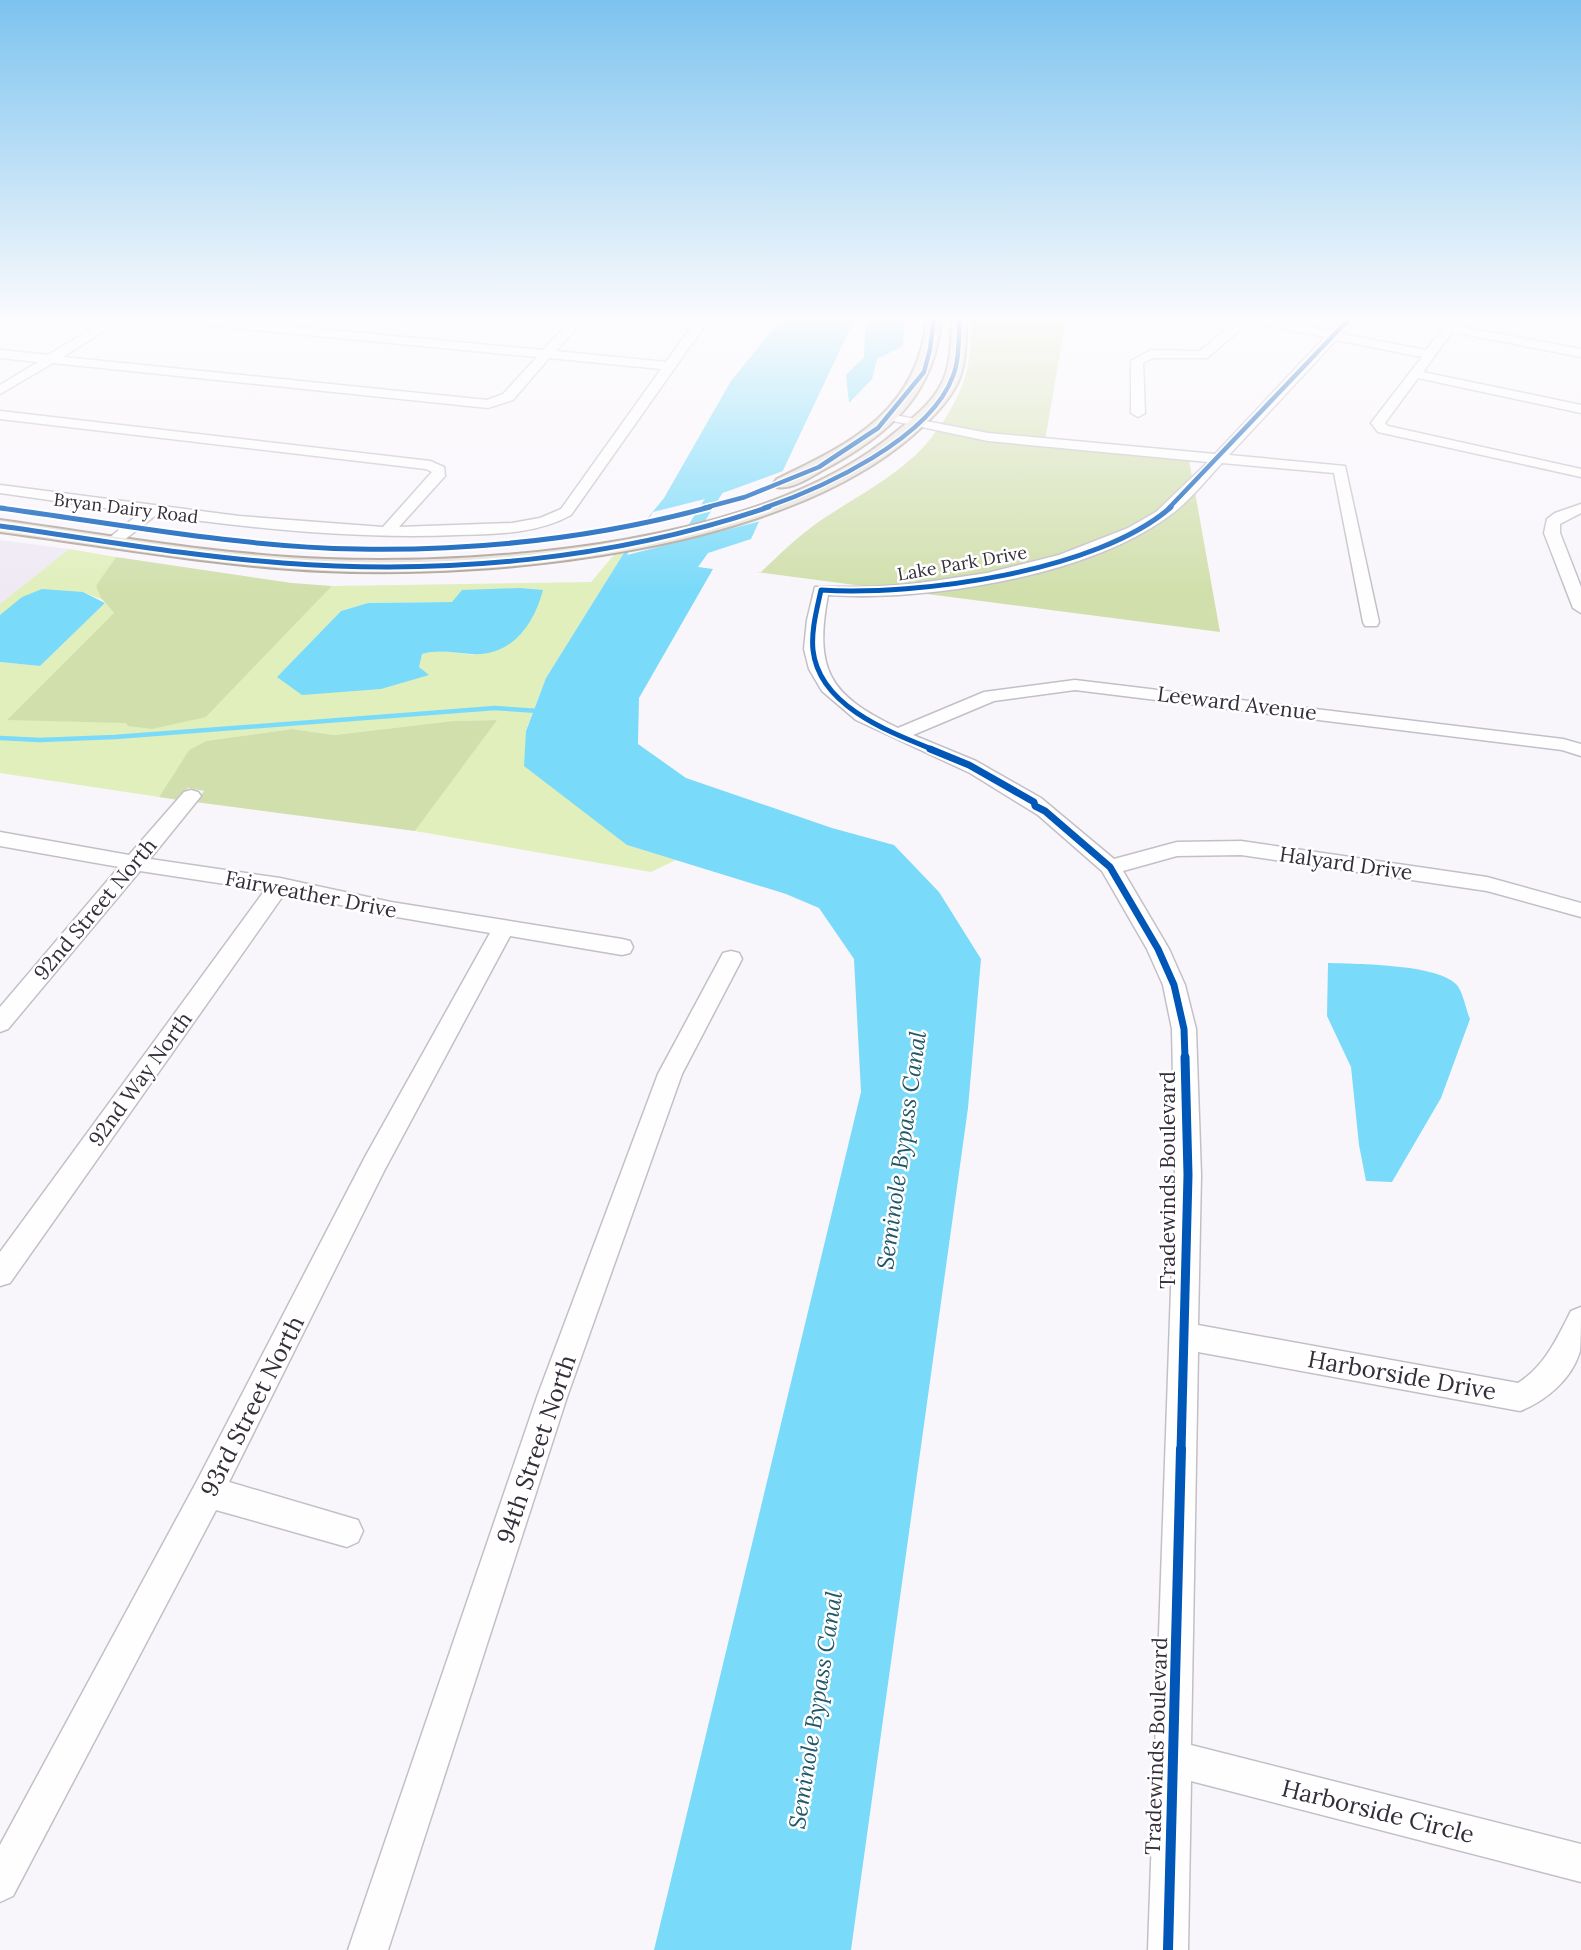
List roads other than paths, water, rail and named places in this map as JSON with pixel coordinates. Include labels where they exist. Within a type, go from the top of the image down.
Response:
[{"type":"main road","points":[[245,549],[444,549],[578,536],[651,523],[740,498],[817,467],[858,445],[895,409]]},
{"type":"main road","points":[[245,549],[322,565],[418,566],[560,557],[639,542],[731,519],[807,493],[851,473],[885,453],[931,409]]},
{"type":"main road","name":"Bryan Dairy Road","points":[[0,508],[135,525],[245,549]]},
{"type":"main road","name":"Bryan Dairy Road","points":[[0,526],[114,541],[245,549]]},
{"type":"street","points":[[385,533],[492,529],[555,519],[566,513],[638,409]]},
{"type":"street","points":[[1138,409],[1138,413]]},
{"type":"street","name":"Lake Park Drive","points":[[821,590],[879,592],[980,579],[1035,567],[1090,550],[1161,516],[1264,409]]},
{"type":"street","points":[[1389,409],[1378,423],[1383,429],[1581,473]]},
{"type":"street","points":[[0,415],[430,465],[439,470],[438,476],[385,533]]},
{"type":"street","points":[[889,416],[988,437],[1340,469],[1371,622]]},
{"type":"street","name":"Bryan Dairy Road","points":[[0,489],[322,529],[385,533]]},
{"type":"street","name":"Bryan Dairy Road","points":[[114,541],[155,508]]},
{"type":"street","points":[[1581,508],[1552,522],[1552,533],[1581,608]]},
{"type":"street","name":"Tradewinds Boulevard","points":[[821,590],[811,639],[818,669],[832,692],[844,703],[899,734],[971,766],[1045,811],[1110,867],[1158,949],[1174,985],[1182,1020],[1188,1175],[1168,1950]]},
{"type":"street","name":"Leeward Avenue","points":[[899,734],[990,696],[1075,685],[1563,745],[1581,750]]},
{"type":"street","name":"92nd Street North","points":[[2,1017],[191,796]]},
{"type":"street","name":"Fairweather Drive","points":[[0,839],[133,863],[280,885],[503,929],[622,947]]},
{"type":"street","name":"Halyard Drive","points":[[1110,867],[1177,849],[1241,848],[1487,884],[1581,910]]},
{"type":"street","name":"92nd Way North","points":[[0,1274],[280,885]]},
{"type":"street","name":"93rd Street North","points":[[0,1884],[208,1492],[374,1164],[503,929]]},
{"type":"street","name":"94th Street North","points":[[368,1950],[552,1397],[670,1074],[731,959]]},
{"type":"street","name":"Harborside Drive","points":[[1185,1336],[1520,1397],[1538,1389],[1553,1374],[1581,1320]]},
{"type":"street","points":[[208,1492],[347,1531]]},
{"type":"street","name":"Harborside Circle","points":[[1174,1759],[1581,1863]]},
{"type":"water","points":[[715,409],[812,409],[778,481],[646,520],[664,498]]},
{"type":"water","points":[[763,513],[751,539],[708,553],[698,567],[713,569],[639,698],[638,744],[686,778],[832,828],[894,845],[939,892],[981,959],[968,1108],[851,1950],[654,1950],[861,1092],[854,959],[819,908],[786,894],[627,845],[524,766],[526,731],[546,678],[627,548]]},
{"type":"water","points":[[42,589],[83,592],[105,603],[40,666],[0,662],[0,615],[22,597]]},
{"type":"water","points":[[462,590],[543,590],[527,626],[519,636],[498,650],[485,654],[422,654],[419,667],[429,675],[381,689],[302,695],[277,677],[341,611],[368,603],[452,602]]},
{"type":"water","points":[[1328,963],[1395,966],[1446,977],[1458,987],[1470,1019],[1441,1098],[1392,1182],[1366,1181],[1359,1145],[1351,1067],[1327,1016]]},
{"type":"waterway","name":"Seminole Bypass Canal","points":[[681,548],[723,481]]},
{"type":"waterway","points":[[0,738],[40,740],[115,737],[495,708],[539,711]]}]
